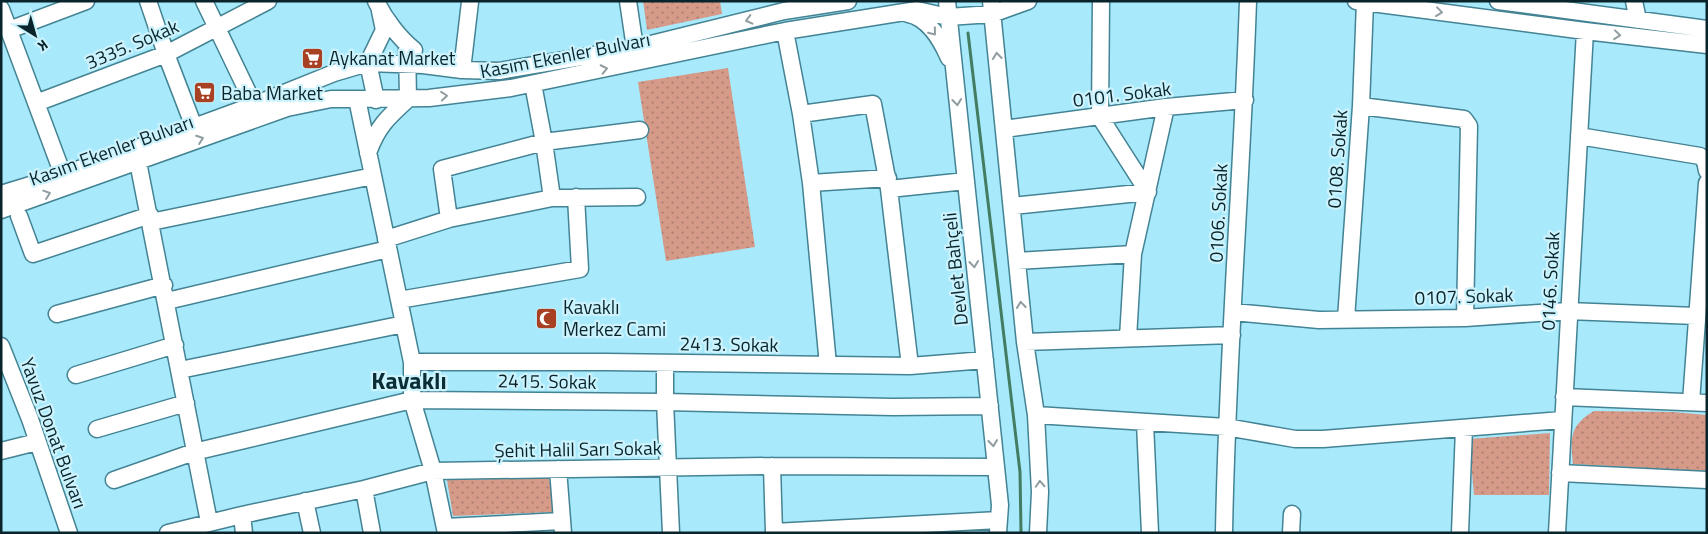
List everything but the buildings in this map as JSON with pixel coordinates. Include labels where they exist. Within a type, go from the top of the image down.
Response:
[{"type":"street","points":[[9,30],[86,1]]},
{"type":"street","points":[[148,1],[194,127]]},
{"type":"street","points":[[204,1],[254,105]]},
{"type":"street","name":"3335. Sokak","points":[[36,104],[166,54],[268,1]]},
{"type":"street","points":[[628,1],[635,48]]},
{"type":"street","name":"Kasım Ekenler Bulvarı","points":[[1,194],[63,175],[254,105],[334,73],[368,63],[499,71],[635,48],[784,6],[848,1]]},
{"type":"street","name":"Kasım Ekenler Bulvarı","points":[[1,210],[287,108],[331,99],[376,100],[463,94],[533,84],[785,30],[899,12],[992,7],[1028,1]]},
{"type":"street","points":[[1101,1],[1100,117],[1148,192]]},
{"type":"street","name":"0106. Sokak","points":[[1224,533],[1226,427],[1245,100],[1248,1]]},
{"type":"street","points":[[1498,1],[1581,7],[1638,20],[1707,29]]},
{"type":"street","points":[[1634,1],[1638,20]]},
{"type":"street","points":[[462,70],[472,2]]},
{"type":"street","points":[[1361,2],[1707,45]]},
{"type":"street","name":"0108. Sokak","points":[[1346,319],[1361,106],[1361,2]]},
{"type":"street","points":[[377,5],[407,44],[425,58],[444,68]]},
{"type":"street","points":[[376,100],[368,63],[384,30],[377,5]]},
{"type":"street","points":[[992,7],[1025,342],[1036,416],[1040,492],[1038,533]]},
{"type":"street","points":[[1,9],[63,175]]},
{"type":"street","name":"Devlet Bahçeli","points":[[948,9],[1000,505],[998,526]]},
{"type":"street","points":[[899,12],[918,16],[934,31],[954,68]]},
{"type":"street","points":[[785,30],[801,114],[811,183],[828,365]]},
{"type":"street","name":"0146. Sokak","points":[[1557,533],[1585,31]]},
{"type":"street","points":[[368,154],[374,136],[389,116],[408,98],[407,44]]},
{"type":"street","points":[[533,84],[552,198]]},
{"type":"street","points":[[357,99],[412,362],[412,400],[433,471],[446,530],[562,527],[558,469]]},
{"type":"street","name":"0101. Sokak","points":[[1004,129],[1245,100]]},
{"type":"street","points":[[801,114],[874,104],[889,183],[910,366]]},
{"type":"street","points":[[1361,106],[1464,119],[1469,126],[1465,318]]},
{"type":"street","points":[[1128,338],[1133,254],[1166,108]]},
{"type":"street","points":[[449,219],[442,170],[544,142],[640,130]]},
{"type":"street","points":[[1579,136],[1700,156],[1705,161],[1707,171]]},
{"type":"street","points":[[138,162],[151,219],[194,452],[209,522]]},
{"type":"street","points":[[19,216],[33,254],[151,219],[373,176]]},
{"type":"street","points":[[811,183],[889,183],[966,180]]},
{"type":"street","points":[[1564,397],[1699,403],[1696,316],[1707,183]]},
{"type":"street","points":[[1012,206],[1148,192]]},
{"type":"street","points":[[399,300],[580,269],[576,197]]},
{"type":"street","points":[[57,314],[165,293],[387,244],[449,219],[552,198],[637,198]]},
{"type":"street","points":[[1017,261],[1133,254]]},
{"type":"street","name":"0107. Sokak","points":[[1233,312],[1319,320],[1465,318],[1568,311],[1696,316]]},
{"type":"street","points":[[180,370],[404,324]]},
{"type":"street","points":[[1025,342],[1232,334]]},
{"type":"street","points":[[76,375],[175,344]]},
{"type":"street","name":"Yavuz Donat Bulvarı","points":[[1,346],[5,369],[38,442],[69,533]]},
{"type":"street","name":"2413. Sokak","points":[[412,362],[665,362],[910,366],[985,360]]},
{"type":"street","points":[[665,362],[671,533]]},
{"type":"street","name":"2415. Sokak","points":[[114,480],[194,452],[412,400],[665,402],[893,407],[990,406]]},
{"type":"street","points":[[97,429],[186,403]]},
{"type":"street","points":[[1036,416],[1226,427],[1295,439],[1323,439],[1562,420]]},
{"type":"street","points":[[1145,423],[1150,533]]},
{"type":"street","points":[[1460,533],[1464,428]]},
{"type":"street","points":[[1,451],[38,442]]},
{"type":"street","points":[[772,466],[774,532],[998,526]]},
{"type":"street","name":"Şehit Halil Sarı Sokak","points":[[168,533],[209,522],[364,489],[433,471],[772,466],[996,467]]},
{"type":"street","points":[[1560,473],[1707,480]]},
{"type":"street","points":[[364,489],[372,533]]},
{"type":"street","points":[[305,502],[312,533]]},
{"type":"street","points":[[1291,533],[1292,514]]},
{"type":"street","points":[[242,515],[244,533]]},
{"type":"shaded area","points":[[643,1],[720,1],[722,14],[647,30]]},
{"type":"shaded area","points":[[728,68],[755,247],[666,261],[638,82]]},
{"type":"shaded area","points":[[1594,411],[1673,412],[1707,415],[1707,471],[1573,464],[1573,433],[1580,422]]},
{"type":"shaded area","points":[[1550,433],[1549,495],[1474,495],[1469,439]]},
{"type":"shaded area","points":[[549,478],[555,512],[453,516],[447,480]]},
{"type":"waterway","points":[[968,33],[1020,472],[1021,533]]},
{"type":"place","name":"Aykanat Market","points":[[313,58]]},
{"type":"place","name":"Baba Market","points":[[205,93]]},
{"type":"place","name":"Kavaklı Merkez Cami","points":[[547,318]]},
{"type":"district","name":"Kavaklı","points":[[409,381]]}]
